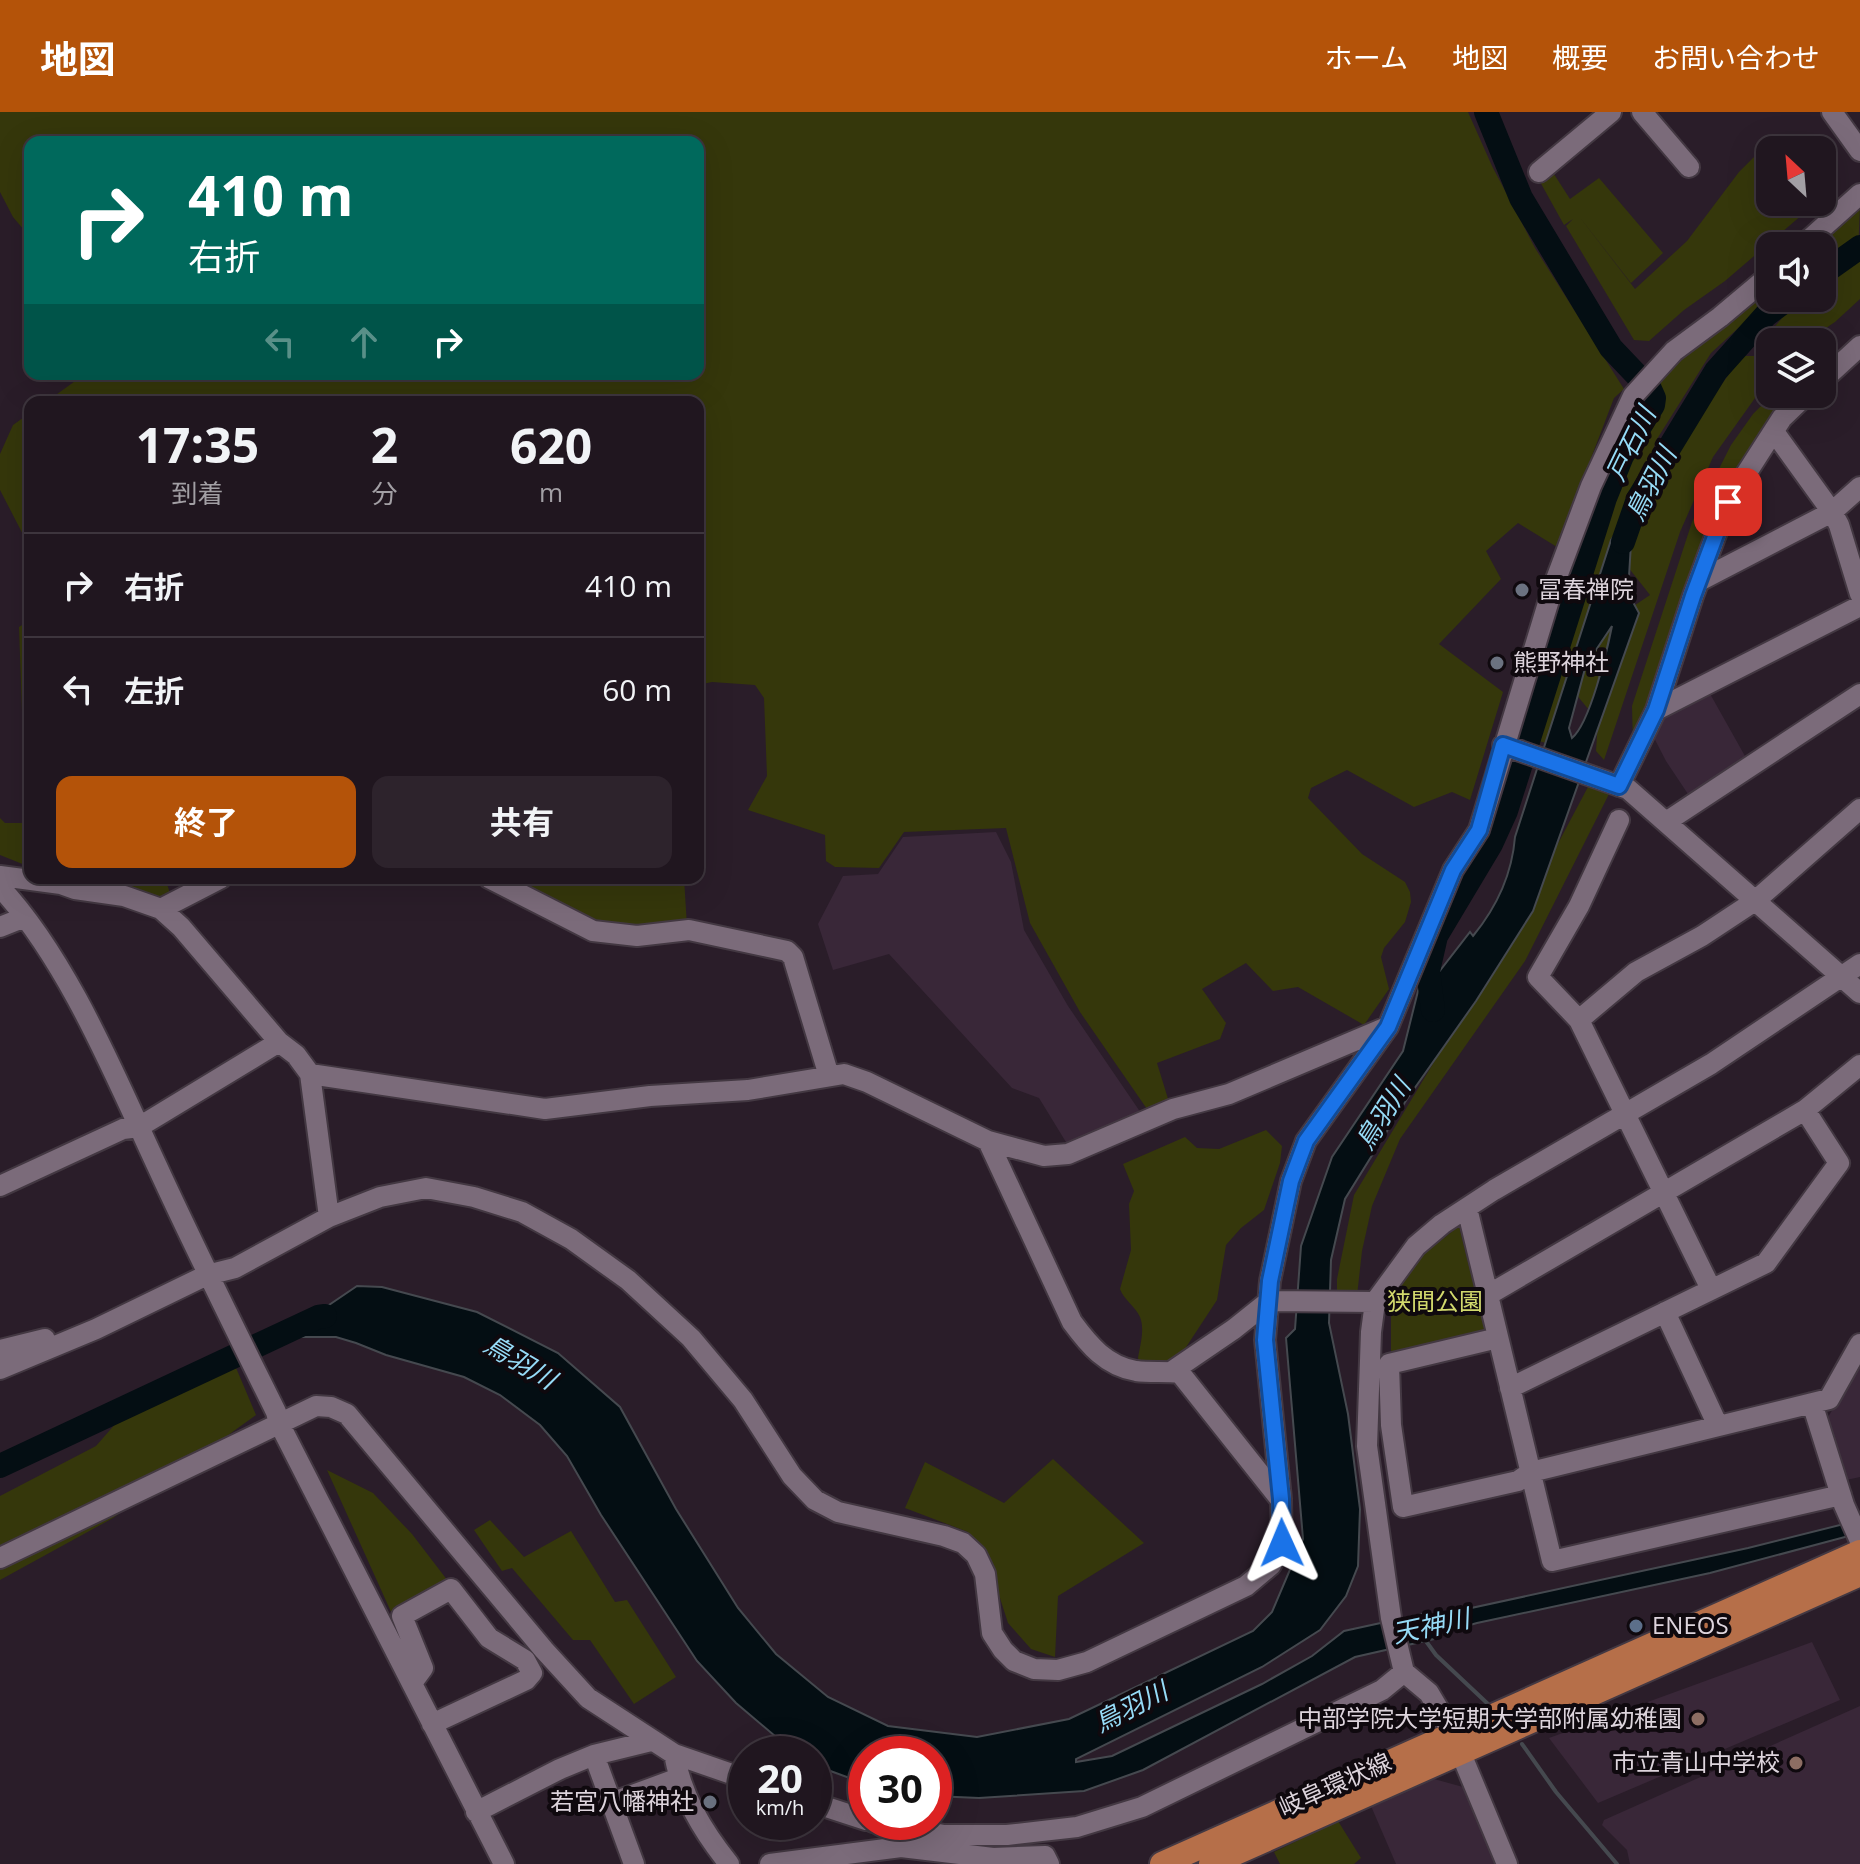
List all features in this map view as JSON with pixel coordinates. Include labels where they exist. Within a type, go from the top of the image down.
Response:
[{"type":"main road","name":"岐阜環状線","points":[[1211,1864],[1641,1652],[1860,1552]]},
{"type":"main road","name":"岐阜環状線","points":[[1162,1864],[1456,1741],[1649,1670],[1860,1574]]},
{"type":"street","points":[[1539,172],[1611,112]]},
{"type":"street","points":[[1642,112],[1689,167]]},
{"type":"street","points":[[1832,112],[1860,151]]},
{"type":"street","points":[[1818,232],[1860,194]]},
{"type":"street","points":[[0,1369],[210,1280],[329,1217],[380,1197],[426,1188],[474,1197],[522,1212],[571,1239],[628,1280],[691,1338],[743,1400],[792,1476],[815,1500],[838,1512],[963,1543],[976,1555],[985,1574],[992,1633],[1014,1661],[1034,1669],[1058,1670],[1087,1662],[1246,1586],[1271,1565],[1282,1543],[1281,1499],[1265,1340],[1270,1281],[1291,1181],[1306,1141],[1388,1027],[1453,870],[1479,830],[1507,747],[1552,590],[1578,520],[1637,391],[1674,351],[1756,287]]},
{"type":"street","points":[[1836,369],[1859,349]]},
{"type":"street","points":[[1615,784],[1656,710],[1728,502],[1782,418],[1792,408]]},
{"type":"street","points":[[1775,433],[1832,512],[1856,565],[1860,594]]},
{"type":"street","points":[[1699,581],[1832,512],[1860,487]]},
{"type":"street","points":[[1656,710],[1860,606]]},
{"type":"street","points":[[1666,822],[1860,694]]},
{"type":"street","points":[[1507,747],[1628,789],[1860,993]]},
{"type":"street","points":[[1579,1020],[1636,972],[1702,936],[1755,901],[1860,809]]},
{"type":"street","points":[[1619,820],[1579,906],[1538,977],[1579,1020],[1711,1289]]},
{"type":"street","points":[[0,876],[24,879]]},
{"type":"street","points":[[61,884],[124,896],[161,909],[181,927],[279,1042],[296,1055],[310,1074],[329,1217]]},
{"type":"street","points":[[161,909],[209,884]]},
{"type":"street","points":[[501,884],[593,931],[637,936],[689,930],[787,951],[793,957],[829,1076]]},
{"type":"street","points":[[0,887],[25,917],[82,1006],[210,1280],[504,1864]]},
{"type":"street","points":[[0,927],[25,917]]},
{"type":"street","points":[[1507,1864],[1456,1741],[1429,1693],[1404,1672],[1391,1618],[1367,1446],[1370,1303],[1416,1246],[1442,1224],[1711,1064],[1860,964]]},
{"type":"street","points":[[310,1074],[545,1109],[656,1095],[748,1090],[844,1074],[867,1082],[988,1141],[1044,1156],[1068,1154],[1173,1109],[1229,1094],[1388,1027]]},
{"type":"street","points":[[0,1186],[123,1129],[139,1127],[279,1042]]},
{"type":"street","points":[[1488,1295],[1805,1110],[1860,1065]]},
{"type":"street","points":[[1510,1388],[1766,1263],[1839,1163],[1805,1110]]},
{"type":"street","points":[[988,1141],[1072,1322],[1091,1349],[1118,1365],[1137,1371],[1180,1373],[1281,1499]]},
{"type":"street","points":[[1467,1208],[1552,1561],[1843,1500]]},
{"type":"street","points":[[1171,1372],[1269,1301],[1370,1303]]},
{"type":"street","points":[[1665,1312],[1718,1426]]},
{"type":"street","points":[[0,1350],[68,1332],[96,1329]]},
{"type":"street","points":[[1498,1338],[1389,1364],[1391,1425],[1403,1507],[1518,1481],[1531,1472],[1829,1399],[1860,1344]]},
{"type":"street","points":[[1812,1403],[1843,1500],[1860,1541]]},
{"type":"street","points":[[0,1558],[278,1418],[316,1406],[331,1407],[347,1414],[544,1650],[588,1698],[674,1754],[728,1773]]},
{"type":"street","points":[[412,1683],[423,1668],[402,1616],[451,1589],[489,1638],[525,1660],[532,1673],[526,1680],[432,1724]]},
{"type":"street","points":[[952,1835],[1007,1835],[1077,1827],[1142,1807],[1382,1690],[1404,1672]]},
{"type":"street","points":[[476,1812],[594,1755],[651,1741]]},
{"type":"street","points":[[674,1754],[679,1778],[692,1810],[708,1838],[729,1864]]},
{"type":"street","points":[[594,1755],[634,1864]]},
{"type":"street","points":[[611,1803],[679,1778]]},
{"type":"street","points":[[770,1864],[901,1847],[993,1858],[1045,1856],[1049,1864]]},
{"type":"shaded area","points":[[1709,692],[1750,765],[1690,797],[1650,730],[1663,715]]},
{"type":"shaded area","points":[[996,832],[1011,862],[1024,930],[1068,1006],[1143,1116],[1069,1147],[1039,1098],[1012,1088],[889,954],[833,970],[818,924],[843,876],[878,874],[903,837]]},
{"type":"shaded area","points":[[1860,1363],[1860,1477],[1846,1480],[1824,1424]]},
{"type":"shaded area","name":"中部学院大学短期大学部附属幼稚園","points":[[1812,1642],[1840,1700],[1598,1803],[1549,1738]]},
{"type":"shaded area","name":"市立青山中学校","points":[[1860,1706],[1860,1864],[1630,1864],[1627,1850],[1602,1825],[1604,1820]]},
{"type":"shaded area","points":[[1434,1779],[1463,1787],[1496,1864],[1396,1864],[1371,1806]]},
{"type":"green space","points":[[0,112],[1468,112],[1535,248],[1624,389],[1614,398],[1557,547],[1518,523],[1486,551],[1501,579],[1439,644],[1503,692],[1470,800],[1452,792],[1414,807],[1347,770],[1311,788],[1308,798],[1362,854],[1405,882],[1410,892],[1411,902],[1405,922],[1384,948],[1381,957],[1389,989],[1364,1025],[1298,987],[1273,991],[1246,963],[1202,989],[1226,1023],[1220,1039],[1157,1063],[1169,1102],[1147,1109],[1080,1012],[1030,923],[1006,828],[904,832],[879,868],[835,867],[826,861],[825,835],[748,810],[767,776],[764,698],[755,685],[704,684],[704,396],[54,396],[77,380],[704,380],[704,136],[24,136],[24,230],[0,192]]},
{"type":"green space","points":[[1756,155],[1756,216],[1801,216],[1782,232],[1756,232],[1756,254],[1649,341],[1634,340],[1566,226],[1573,219],[1564,225],[1539,180],[1552,171],[1570,199],[1599,178],[1663,253],[1631,283],[1578,215],[1635,289],[1687,241],[1739,172]]},
{"type":"green space","points":[[1860,206],[1858,253],[1836,263],[1836,232],[1830,232]]},
{"type":"green space","points":[[1860,258],[1860,299],[1826,328],[1774,328],[1787,312],[1836,312],[1836,270]]},
{"type":"green space","points":[[1756,296],[1756,312],[1711,353],[1657,439],[1546,743],[1517,735],[1591,519],[1643,403],[1668,372]]},
{"type":"green space","points":[[1742,356],[1755,356],[1756,397],[1713,457],[1680,532],[1604,760],[1596,751],[1598,721],[1575,693],[1585,654],[1601,628],[1650,595],[1624,562],[1653,490]]},
{"type":"green space","points":[[1759,408],[1782,408],[1751,455],[1633,746],[1632,706],[1692,522],[1731,445]]},
{"type":"green space","points":[[24,417],[24,536],[0,490],[0,454],[13,425]]},
{"type":"green space","points":[[24,624],[24,742],[23,740],[19,627]]},
{"type":"green space","points":[[1589,785],[1609,794],[1525,961],[1400,1139],[1372,1206],[1362,1251],[1357,1296],[1337,1295],[1337,1279],[1354,1195],[1502,949]]},
{"type":"green space","points":[[0,818],[5,823],[24,823],[24,865],[0,855]]},
{"type":"green space","points":[[127,884],[167,884],[170,893],[150,901],[131,893]]},
{"type":"green space","points":[[529,884],[684,884],[687,926],[607,932],[538,895]]},
{"type":"green space","points":[[1266,1130],[1282,1146],[1280,1163],[1264,1210],[1226,1245],[1217,1300],[1175,1364],[1140,1363],[1141,1322],[1120,1289],[1131,1250],[1129,1204],[1134,1191],[1123,1164],[1185,1137],[1197,1148],[1219,1149]]},
{"type":"green space","name":"狭間公園","points":[[1459,1226],[1486,1335],[1391,1354],[1396,1276]]},
{"type":"green space","points":[[234,1363],[256,1415],[113,1518],[0,1580],[0,1496],[96,1446],[117,1422]]},
{"type":"green space","points":[[1053,1459],[1144,1543],[1058,1596],[1055,1657],[1031,1649],[1008,1623],[998,1592],[968,1532],[905,1508],[925,1462],[1004,1503]]},
{"type":"green space","points":[[327,1470],[373,1493],[412,1534],[451,1585],[392,1614]]},
{"type":"green space","points":[[490,1520],[524,1557],[571,1531],[615,1602],[627,1600],[676,1677],[634,1704],[590,1640],[573,1640],[512,1568],[502,1571],[474,1530]]},
{"type":"green space","points":[[1338,1821],[1361,1858],[1354,1864],[1280,1864],[1274,1852]]},
{"type":"water","name":"天神川","points":[[1633,510],[1628,593],[1639,613],[1533,911],[1476,1001],[1407,1099],[1345,1199],[1331,1260],[1329,1323],[1348,1414],[1360,1509],[1358,1566],[1346,1596],[1320,1630],[1262,1667],[1076,1759],[1076,1762],[1112,1756],[1262,1684],[1312,1656],[1344,1631],[1422,1614],[1439,1615],[1748,1548],[1860,1520],[1860,1533],[1710,1573],[1477,1623],[1445,1632],[1434,1639],[1355,1657],[1143,1770],[1084,1791],[952,1797],[952,1736],[848,1736],[848,1777],[832,1772],[832,1736],[775,1736],[736,1703],[697,1661],[601,1515],[567,1456],[540,1425],[500,1395],[464,1377],[336,1337],[297,1337],[270,1345],[357,1286],[382,1287],[477,1312],[558,1353],[620,1407],[676,1509],[738,1608],[776,1654],[828,1697],[888,1726],[977,1737],[1069,1719],[1253,1631],[1272,1612],[1303,1539],[1286,1338],[1295,1329],[1301,1246],[1332,1157],[1403,1051],[1419,987],[1435,977],[1470,932],[1473,936],[1489,914],[1502,890],[1515,837],[1611,540]],"holes":[[[1612,626],[1585,718],[1572,738],[1569,728],[1586,665]]]},
{"type":"waterway","name":"戸石川","points":[[1433,1010],[1428,971],[1436,936],[1491,844],[1506,811],[1605,498],[1622,456],[1653,405],[1654,398],[1650,389],[1611,348],[1521,198],[1486,112]]},
{"type":"waterway","name":"鳥羽川","points":[[1836,264],[1860,247]]},
{"type":"waterway","name":"鳥羽川","points":[[1623,542],[1638,499],[1716,371],[1770,312]]},
{"type":"waterway","name":"鳥羽川","points":[[0,1466],[325,1316]]},
{"type":"waterway","name":"天神川","points":[[1423,1637],[1436,1655],[1488,1704]]},
{"type":"waterway","points":[[1522,1744],[1556,1792],[1617,1864]]},
{"type":"place","name":"冨春禅院","points":[[1522,590]]},
{"type":"place","name":"熊野神社","points":[[1497,663]]},
{"type":"place","name":"ENEOS","points":[[1636,1626]]},
{"type":"place","name":"中部学院大学短期大学部附属幼稚園","points":[[1698,1719]]},
{"type":"place","name":"市立青山中学校","points":[[1796,1763]]},
{"type":"place","name":"若宮八幡神社","points":[[710,1802]]},
{"type":"route","points":[[1282,1543],[1281,1499],[1265,1340],[1270,1281],[1291,1181],[1306,1141],[1388,1027],[1453,870],[1479,830],[1503,745],[1619,786],[1656,710],[1728,502]]}]
